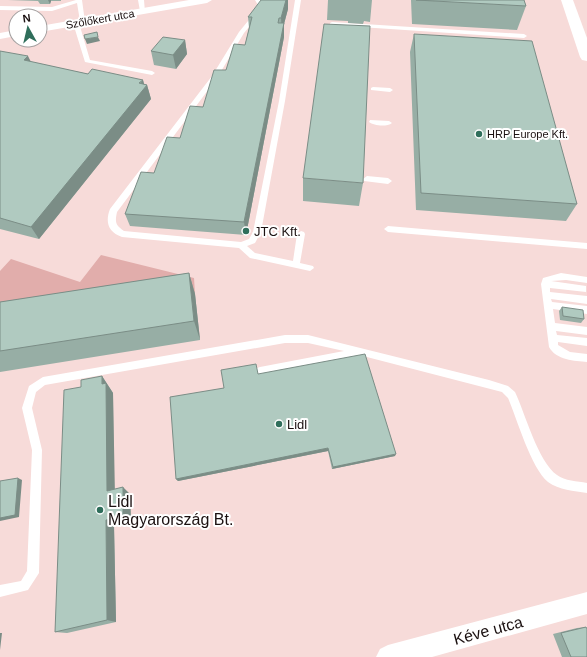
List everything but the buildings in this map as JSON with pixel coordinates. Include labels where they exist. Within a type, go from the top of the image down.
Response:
[{"type":"street","name":"Szőlőkert utca","points":[[48,28],[207,0]]},
{"type":"street","points":[[567,0],[584,41],[587,57]]},
{"type":"street","name":"Kéve utca","points":[[388,657],[587,603]]},
{"type":"lane","points":[[141,0],[143,11]]},
{"type":"lane","points":[[258,0],[261,5],[260,10],[242,32],[215,77],[113,211],[111,222],[114,228],[122,234],[241,245],[252,241],[257,232],[282,101],[298,0]]},
{"type":"lane","points":[[0,8],[52,9],[79,1],[80,22],[88,61],[152,73]]},
{"type":"lane","points":[[332,24],[524,36]]},
{"type":"lane","points":[[373,89],[390,90]]},
{"type":"lane","points":[[372,122],[389,123]]},
{"type":"lane","points":[[368,179],[388,181]]},
{"type":"lane","points":[[388,229],[587,246]]},
{"type":"lane","points":[[296,264],[300,234]]},
{"type":"lane","points":[[241,245],[253,256],[310,268]]},
{"type":"lane","points":[[545,284],[587,292],[585,279],[559,276],[550,277],[546,280],[545,284],[554,347],[568,356],[587,358]]},
{"type":"lane","points":[[547,294],[587,300]]},
{"type":"lane","points":[[548,305],[587,310]]},
{"type":"lane","points":[[551,326],[587,331]]},
{"type":"lane","points":[[553,338],[587,342]]},
{"type":"lane","points":[[0,592],[24,586],[33,573],[37,450],[27,408],[32,389],[43,381],[285,339],[308,339],[470,378],[505,389],[512,395],[542,466],[546,472],[551,478],[568,486],[587,488]]},
{"type":"lane","points":[[260,372],[363,352]]},
{"type":"shaded area","points":[[101,255],[194,278],[195,294],[0,324],[0,271],[11,259],[80,282]]},
{"type":"place","name":"HRP Europe Kft.","points":[[479,134]]},
{"type":"place","name":"JTC Kft.","points":[[246,231]]},
{"type":"place","name":"Lidl","points":[[279,424]]},
{"type":"place","name":"Lidl Magyarország Bt.","points":[[100,510]]}]
